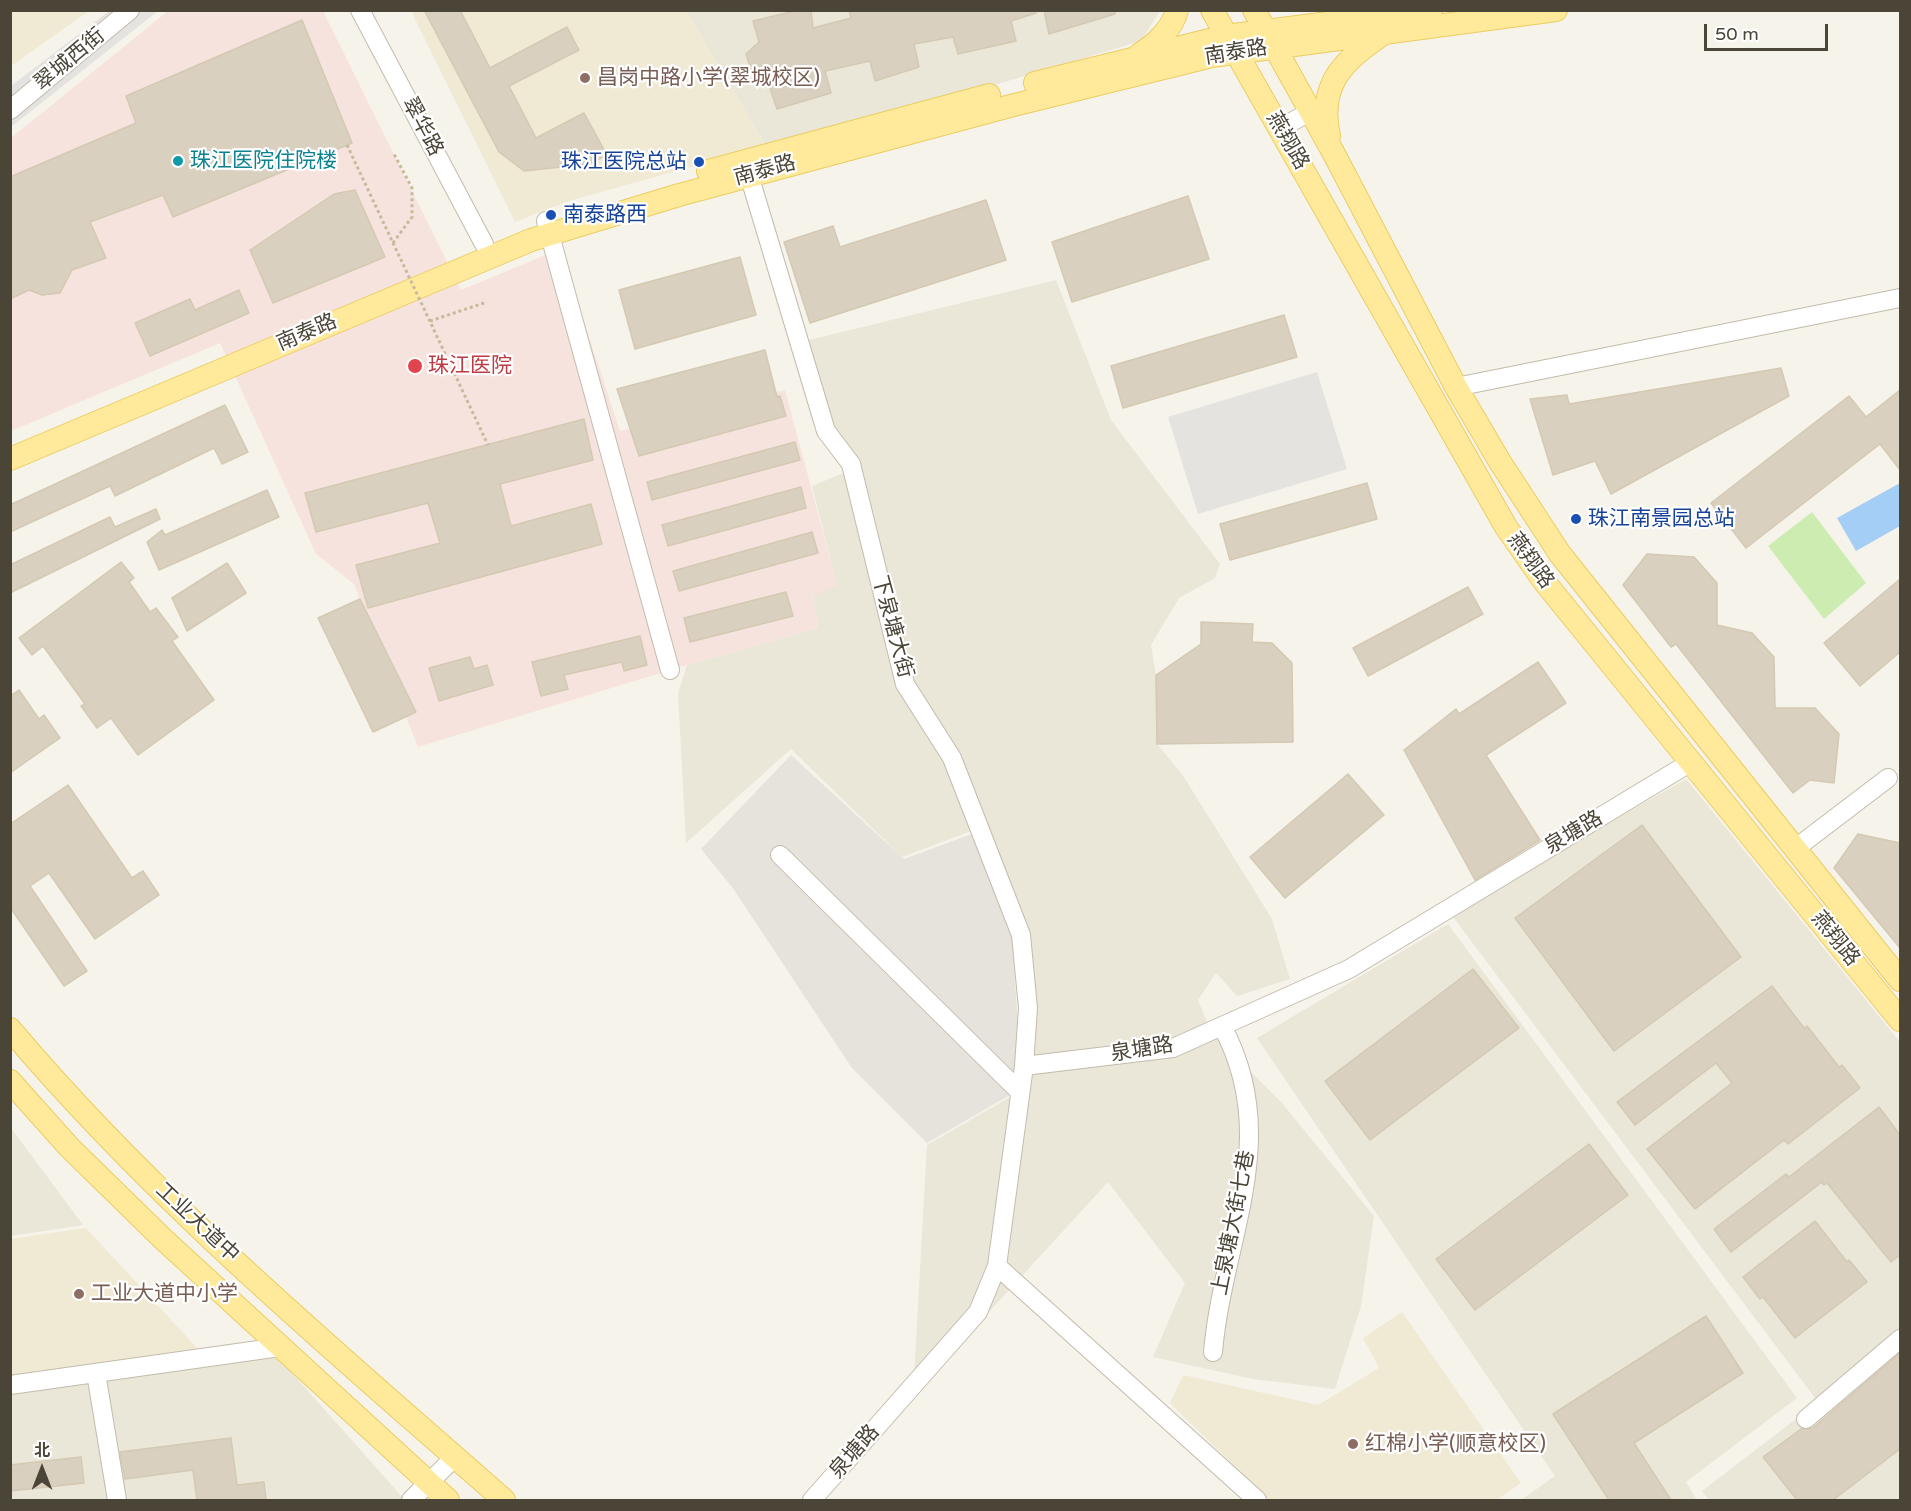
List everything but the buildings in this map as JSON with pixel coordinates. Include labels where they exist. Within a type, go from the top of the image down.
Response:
[{"type":"main road","points":[[1132,59],[1152,46],[1166,31],[1177,10]]},
{"type":"main road","name":"燕翔路","points":[[1212,10],[1506,527],[1543,580],[1900,1020]]},
{"type":"main road","name":"燕翔路","points":[[1254,10],[1333,153],[1456,387],[1500,462],[1560,554],[1900,980]]},
{"type":"main road","name":"南泰路","points":[[10,459],[464,267],[548,228],[786,148],[1132,59],[1269,39],[1431,10]]},
{"type":"main road","name":"南泰路","points":[[1269,39],[1384,34],[1556,10]]},
{"type":"main road","points":[[1333,153],[1325,107],[1330,90],[1347,60],[1384,34]]},
{"type":"main road","name":"南泰路","points":[[10,446],[484,244],[1014,105],[1230,44]]},
{"type":"main road","name":"工业大道中","points":[[10,1029],[138,1168],[208,1236],[504,1500]]},
{"type":"main road","points":[[10,1080],[69,1147],[116,1194],[448,1500]]},
{"type":"street","name":"翠城西街","points":[[10,110],[130,10]]},
{"type":"street","name":"翠华路","points":[[360,10],[484,244]]},
{"type":"street","points":[[1280,128],[1310,112]]},
{"type":"street","name":"下泉塘大街","points":[[749,175],[826,431],[851,464],[905,684],[952,758],[1021,935],[1028,1008],[1024,1066]]},
{"type":"street","points":[[548,228],[670,670]]},
{"type":"street","points":[[1456,387],[1900,298]]},
{"type":"street","name":"泉塘路","points":[[812,1500],[978,1312],[997,1266],[1024,1066],[1173,1048],[1349,969],[1691,762]]},
{"type":"street","points":[[1796,848],[1888,778]]},
{"type":"street","points":[[780,855],[1019,1091]]},
{"type":"street","name":"上泉塘大街七巷","points":[[1213,1352],[1218,1306],[1234,1248],[1250,1145],[1242,1071],[1222,1026]]},
{"type":"street","points":[[997,1266],[1257,1500]]},
{"type":"street","points":[[1806,1419],[1900,1339]]},
{"type":"street","points":[[10,1384],[280,1347]]},
{"type":"street","points":[[96,1373],[117,1500]]},
{"type":"street","points":[[411,1500],[430,1484],[455,1457]]},
{"type":"path","points":[[347,145],[488,445]]},
{"type":"path","points":[[393,243],[412,217],[412,188],[394,154]]},
{"type":"path","points":[[430,321],[487,302]]},
{"type":"shaded area","points":[[11,10],[89,10],[89,11],[11,66]]},
{"type":"shaded area","points":[[109,11],[158,11],[11,127],[11,86]]},
{"type":"shaded area","name":"珠江医院","points":[[168,11],[323,11],[461,290],[560,249],[620,431],[785,390],[837,585],[813,596],[818,628],[687,665],[418,747],[354,584],[316,554],[220,343],[11,431],[11,138]]},
{"type":"shaded area","name":"昌岗中路小学(翠城校区)","points":[[411,11],[686,11],[766,146],[569,201],[515,222]]},
{"type":"shaded area","points":[[686,11],[1160,11],[1141,41],[951,98],[766,146]]},
{"type":"shaded area","points":[[1056,280],[1111,420],[1220,564],[1215,578],[1179,598],[1151,645],[1156,675],[1157,744],[1182,774],[1272,919],[1290,979],[1237,996],[1216,973],[1198,1000],[1211,1032],[1282,1103],[1374,1216],[1361,1306],[1335,1389],[1253,1379],[1153,1357],[1185,1283],[1108,1182],[913,1395],[927,1145],[1022,1090],[1027,940],[982,827],[902,857],[791,749],[686,843],[678,693],[687,665],[818,628],[813,595],[837,585],[812,486],[846,472],[813,364],[809,340]]},
{"type":"shaded area","points":[[1317,372],[1347,469],[1198,514],[1168,417]]},
{"type":"shaded area","points":[[791,755],[904,859],[977,832],[1011,920],[1019,1044],[1015,1092],[927,1143],[852,1068],[732,887],[701,849]]},
{"type":"shaded area","points":[[1686,779],[1900,1042],[1900,1500],[1709,1500],[1702,1491],[1818,1402],[1450,913]]},
{"type":"shaded area","points":[[1448,924],[1797,1398],[1686,1482],[1697,1500],[1521,1500],[1555,1476],[1257,1038]]},
{"type":"shaded area","points":[[11,1128],[20,1140],[83,1225],[11,1236]]},
{"type":"shaded area","name":"工业大道中小学","points":[[86,1228],[199,1350],[11,1376],[10,1239]]},
{"type":"shaded area","name":"红棉小学(顺意校区)","points":[[1402,1312],[1521,1483],[1497,1500],[1269,1500],[1170,1403],[1183,1375],[1318,1405],[1379,1368],[1363,1338]]},
{"type":"shaded area","points":[[277,1356],[405,1500],[11,1500],[10,1391]]},
{"type":"green space","points":[[1812,512],[1866,583],[1824,619],[1768,546]]},
{"type":"water","points":[[1900,483],[1900,526],[1856,551],[1837,518]]},
{"type":"place","name":"昌岗中路小学(翠城校区)","points":[[585,78]]},
{"type":"place","name":"珠江医院住院楼","points":[[178,161]]},
{"type":"place","name":"珠江医院总站","points":[[699,162]]},
{"type":"place","name":"南泰路西","points":[[551,215]]},
{"type":"place","name":"珠江医院","points":[[415,366]]},
{"type":"place","name":"珠江南景园总站","points":[[1576,519]]},
{"type":"place","name":"工业大道中小学","points":[[79,1294]]},
{"type":"place","name":"红棉小学(顺意校区)","points":[[1353,1444]]}]
